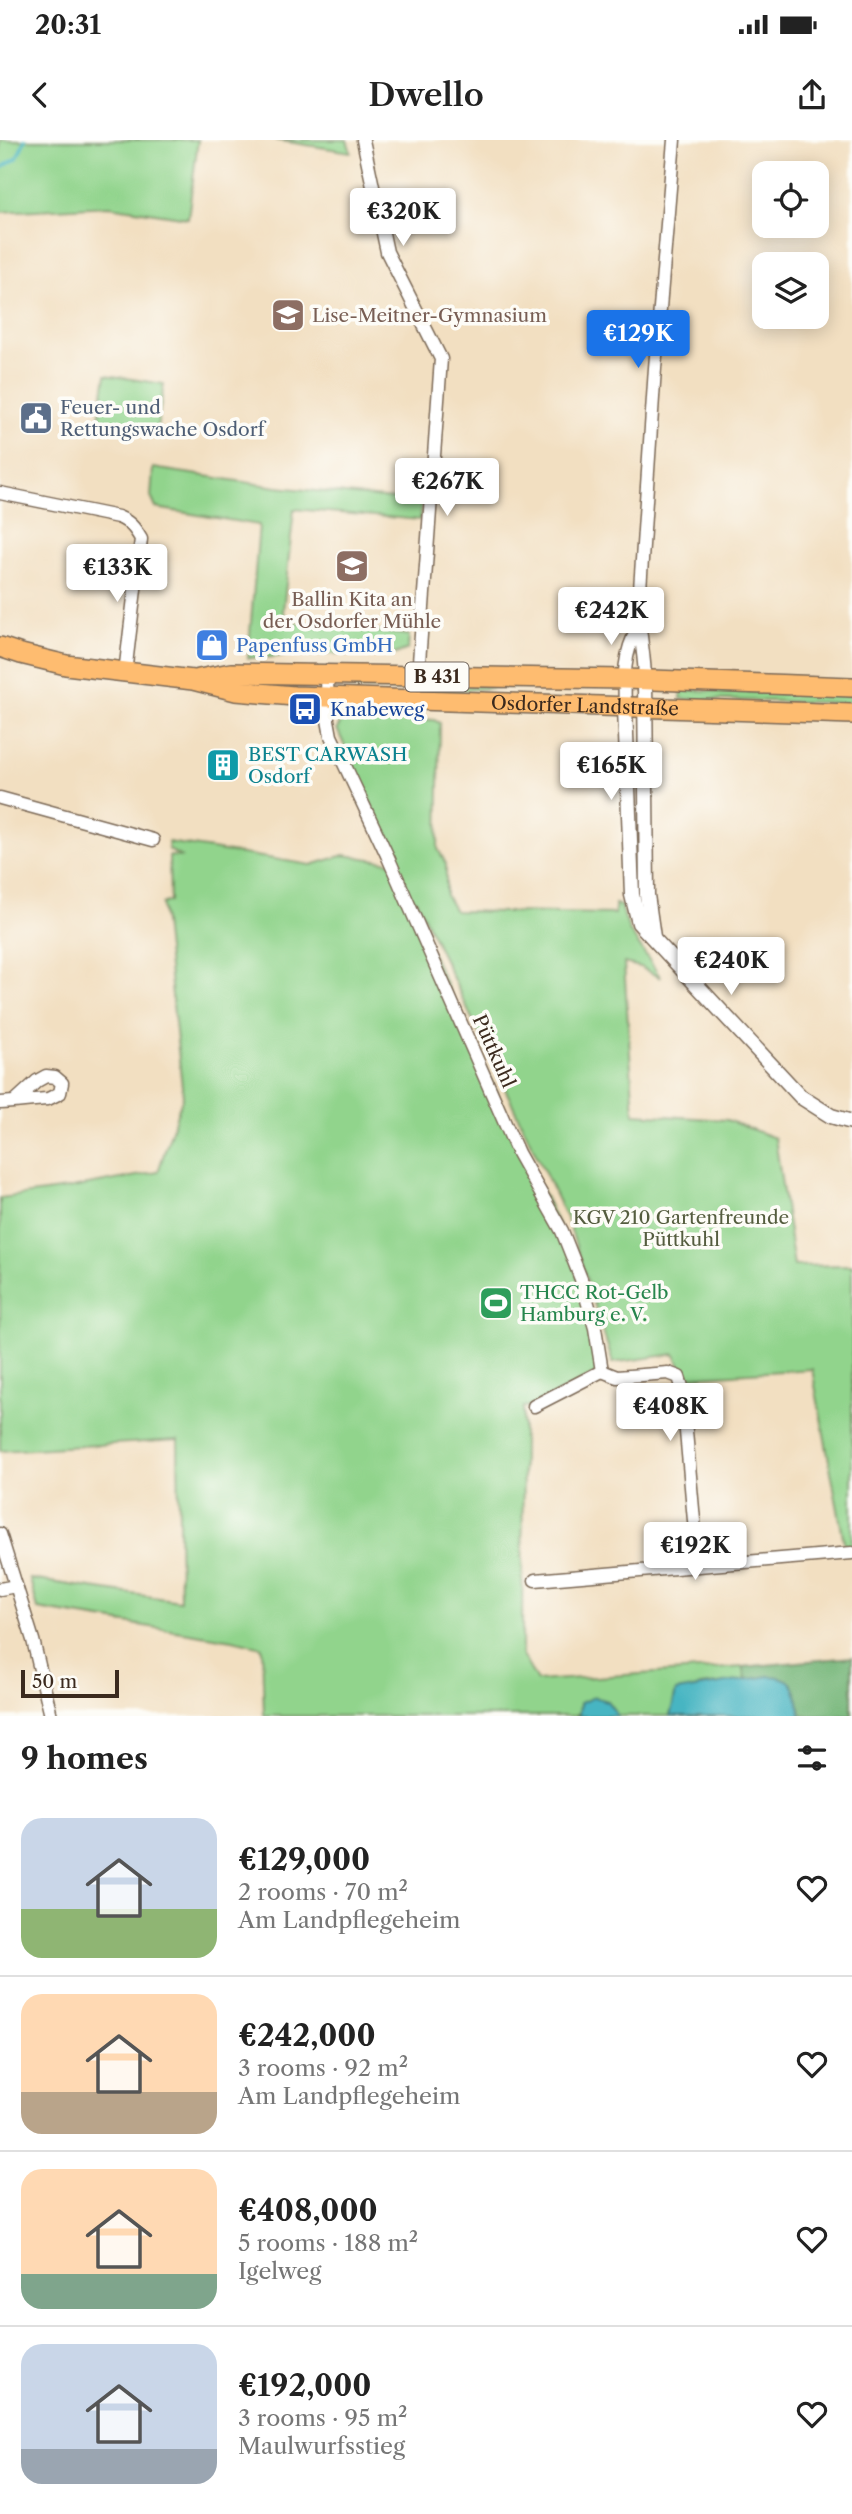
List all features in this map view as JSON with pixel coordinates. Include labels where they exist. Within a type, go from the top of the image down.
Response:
[{"type":"main road","name":"Osdorfer Landstraße","points":[[0,647],[66,665],[193,680],[236,691],[293,696],[646,709],[852,713]]},
{"type":"main road","name":"Osdorfer Landstraße","points":[[0,654],[20,654]]},
{"type":"main road","name":"Osdorfer Landstraße","points":[[193,680],[232,673],[624,679],[852,687]]},
{"type":"street","points":[[363,140],[387,252],[441,359],[418,676]]},
{"type":"street","points":[[653,939],[647,895],[644,647],[638,628],[655,368],[674,140]]},
{"type":"street","points":[[0,493],[118,517],[131,522],[136,529],[141,538],[125,673]]},
{"type":"street","points":[[638,628],[628,649],[624,679],[633,904],[639,923],[801,1097],[831,1116],[852,1122]]},
{"type":"street","name":"Püttkuhl","points":[[327,675],[328,720],[335,744],[387,855],[518,1153],[562,1231],[581,1279],[594,1328],[601,1371]]},
{"type":"street","points":[[0,799],[153,840]]},
{"type":"street","points":[[0,1103],[15,1102]]},
{"type":"street","points":[[534,1406],[601,1371],[617,1377],[668,1373],[679,1377],[698,1565]]},
{"type":"street","points":[[0,1534],[33,1640],[51,1716]]},
{"type":"street","points":[[535,1580],[852,1553]]},
{"type":"street","points":[[0,1589],[16,1586]]},
{"type":"green space","points":[[0,140],[198,140],[188,218],[109,206],[0,212]]},
{"type":"green space","points":[[275,140],[347,140],[351,152]]},
{"type":"green space","points":[[106,375],[164,384],[157,428],[99,419]]},
{"type":"green space","points":[[153,468],[277,487],[422,502],[420,520],[294,509],[283,612],[291,622],[409,635],[408,649],[393,655],[295,653],[248,658],[259,525],[156,508],[151,497]]},
{"type":"green space","points":[[347,684],[520,686],[454,691],[347,688]]},
{"type":"green space","points":[[682,690],[852,695],[852,703],[681,699]]},
{"type":"green space","name":"KGV 210 Gartenfreunde Püttkuhl","points":[[353,715],[434,720],[440,723],[438,849],[446,864],[446,896],[455,911],[615,914],[615,904],[621,906],[629,930],[661,978],[640,967],[624,963],[634,1114],[727,1120],[775,1138],[794,1266],[852,1265],[852,1553],[846,1553],[812,1369],[688,1377],[674,1354],[613,1363],[569,1224],[416,900],[406,898],[570,1250],[602,1371],[534,1406],[523,1407],[522,1655],[537,1681],[743,1667],[747,1681],[700,1686],[672,1708],[670,1716],[618,1716],[607,1701],[577,1714],[579,1716],[264,1716],[262,1647],[38,1609],[30,1579],[180,1601],[178,1440],[0,1451],[0,1198],[158,1172],[183,1096],[162,904],[170,901],[169,856],[182,857],[169,850],[168,842],[311,865],[344,855],[397,863],[337,729],[341,722]]},
{"type":"green space","points":[[852,1657],[852,1716],[801,1716],[800,1708],[769,1676],[747,1681],[743,1667]]},
{"type":"water","points":[[769,1676],[786,1679],[791,1683],[801,1716],[670,1716],[676,1691]]},
{"type":"water","points":[[594,1697],[607,1701],[618,1716],[579,1716],[580,1703]]},
{"type":"waterway","points":[[0,169],[17,158],[25,140]]},
{"type":"place","name":"Lise-Meitner-Gymnasium","points":[[288,315]]},
{"type":"place","name":"Feuer- und Rettungswache Osdorf","points":[[36,418]]},
{"type":"place","name":"Ballin Kita an der Osdorfer Mühle","points":[[352,566]]},
{"type":"place","name":"Papenfuss GmbH","points":[[212,645]]},
{"type":"place","name":"Knabeweg","points":[[305,709]]},
{"type":"place","name":"BEST CARWASH Osdorf","points":[[223,765]]},
{"type":"place","name":"THCC Rot-Gelb Hamburg e. V.","points":[[496,1303]]}]
